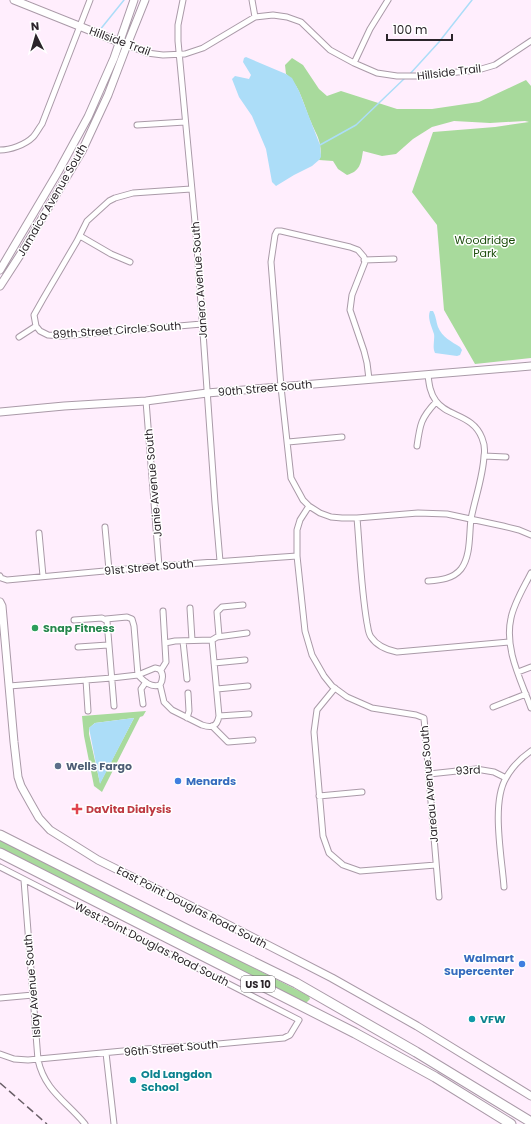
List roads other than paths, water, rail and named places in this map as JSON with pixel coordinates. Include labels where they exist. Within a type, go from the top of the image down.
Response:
[{"type":"highway","points":[[0,830],[44,856]]},
{"type":"highway","name":"US 10","points":[[0,835],[44,856],[176,925],[296,983],[416,1052],[531,1122]]},
{"type":"highway","name":"US 10","points":[[0,853],[355,1033],[435,1078],[511,1124]]},
{"type":"street","name":"Hillside Trail","points":[[17,0],[80,27],[147,53],[163,55],[179,54],[203,48],[255,17],[273,15],[296,19],[307,27],[330,50],[354,63],[377,72],[396,76],[418,76],[478,70],[496,65],[531,41]]},
{"type":"street","points":[[0,150],[6,150],[25,142],[32,137],[42,124],[90,0]]},
{"type":"street","name":"Jamaica Avenue South","points":[[0,286],[82,151],[108,95],[134,0]]},
{"type":"street","name":"Jamaica Avenue South","points":[[0,270],[58,172],[88,117],[145,0]]},
{"type":"street","name":"Janero Avenue South","points":[[183,0],[178,25],[179,54],[196,233],[220,561]]},
{"type":"street","points":[[252,0],[255,17]]},
{"type":"street","points":[[354,63],[370,29],[388,0]]},
{"type":"street","points":[[137,125],[185,122]]},
{"type":"street","points":[[19,337],[36,326],[34,315],[80,236],[87,221],[95,213],[109,201],[134,193],[191,189]]},
{"type":"street","points":[[368,379],[367,363],[364,351],[350,310],[352,295],[364,260],[361,252],[350,247],[277,231],[275,235],[271,262],[281,387],[291,478],[299,493],[309,506],[320,513],[331,517],[342,518],[430,513],[447,514],[514,528],[531,535]]},
{"type":"street","points":[[80,236],[111,254],[130,262]]},
{"type":"street","points":[[364,260],[394,258]]},
{"type":"street","name":"89th Street Circle South","points":[[36,326],[40,331],[48,335],[62,336],[202,324]]},
{"type":"street","name":"90th Street South","points":[[0,412],[531,366]]},
{"type":"street","points":[[428,375],[429,386],[436,402],[443,408],[462,417],[475,427],[482,439],[484,456],[471,519],[467,554],[463,566],[456,574],[446,579],[428,581]]},
{"type":"street","name":"Janie Avenue South","points":[[146,400],[159,566]]},
{"type":"street","points":[[417,446],[420,426],[425,414],[436,402]]},
{"type":"street","points":[[288,442],[342,437]]},
{"type":"street","points":[[484,456],[506,457]]},
{"type":"street","name":"Jareau Avenue South","points":[[309,506],[300,520],[297,530],[297,556],[305,631],[308,643],[312,655],[324,676],[335,688],[347,697],[372,708],[416,715],[424,718],[439,897]]},
{"type":"street","points":[[357,518],[365,612],[369,634],[371,638],[380,646],[397,652],[509,642]]},
{"type":"street","points":[[105,527],[109,570]]},
{"type":"street","points":[[39,533],[43,576]]},
{"type":"street","name":"91st Street South","points":[[0,577],[7,580],[109,570],[297,556]]},
{"type":"street","points":[[531,573],[511,617],[509,642],[531,708]]},
{"type":"street","name":"East Point Douglas Road South","points":[[0,602],[2,606],[1,613],[14,742],[20,782],[39,818],[50,830],[98,860],[213,916],[332,978],[417,1026],[531,1096]]},
{"type":"street","points":[[219,636],[217,612],[222,607],[244,605]]},
{"type":"street","points":[[190,608],[192,640]]},
{"type":"street","points":[[163,611],[166,662],[161,670],[163,674],[160,685],[164,702],[172,710],[202,726],[212,726],[218,723],[219,716],[212,640]]},
{"type":"street","points":[[74,620],[127,617],[132,619],[134,626],[138,675],[152,686],[160,685]]},
{"type":"street","points":[[106,619],[114,706]]},
{"type":"street","points":[[165,643],[192,640],[212,640],[219,636],[247,633]]},
{"type":"street","points":[[183,641],[187,679]]},
{"type":"street","points":[[78,647],[108,645]]},
{"type":"street","points":[[214,663],[245,660]]},
{"type":"street","points":[[518,672],[531,667]]},
{"type":"street","points":[[9,686],[112,678],[138,675],[155,668],[161,670]]},
{"type":"street","points":[[86,680],[88,711]]},
{"type":"street","points":[[143,704],[141,689],[146,682]]},
{"type":"street","points":[[217,689],[248,686]]},
{"type":"street","points":[[335,688],[322,703],[316,714],[314,732],[323,836],[329,853],[343,865],[360,871],[436,865]]},
{"type":"street","points":[[187,718],[189,711],[188,693]]},
{"type":"street","points":[[493,707],[526,694]]},
{"type":"street","points":[[219,716],[249,714]]},
{"type":"street","points":[[212,726],[228,742],[253,740]]},
{"type":"street","points":[[504,887],[499,803],[506,778],[514,766],[531,751]]},
{"type":"street","name":"93rd","points":[[429,774],[484,769],[506,778]]},
{"type":"street","points":[[319,796],[362,792]]},
{"type":"street","name":"West Point Douglas Road South","points":[[0,867],[299,1020],[297,1024]]},
{"type":"street","name":"Islay Avenue South","points":[[24,880],[38,1060],[45,1081],[51,1090],[75,1112],[85,1124]]},
{"type":"street","points":[[0,998],[33,995]]},
{"type":"street","name":"96th Street South","points":[[0,1054],[14,1059],[38,1060],[284,1038],[290,1035],[297,1024]]},
{"type":"street","points":[[106,1053],[114,1124]]},
{"type":"water","points":[[246,57],[292,78],[299,91],[320,145],[321,157],[319,160],[312,166],[276,186],[272,182],[266,149],[252,116],[239,97],[232,79],[235,76],[249,79],[251,75],[243,62],[244,58]]},
{"type":"water","points":[[430,311],[433,311],[442,334],[460,347],[462,350],[460,355],[457,356],[435,353],[434,334],[429,320]]},
{"type":"water","points":[[134,718],[100,784],[89,728],[95,723]]},
{"type":"waterway","points":[[99,31],[124,0]]},
{"type":"waterway","points":[[409,75],[439,42],[472,0]]},
{"type":"waterway","points":[[320,145],[356,125],[406,77]]},
{"type":"railway","points":[[0,1083],[47,1124]]},
{"type":"place","name":"Snap Fitness","points":[[35,628]]},
{"type":"place","name":"Wells Fargo","points":[[58,766]]},
{"type":"place","name":"Menards","points":[[178,781]]},
{"type":"place","name":"DaVita Dialysis","points":[[77,809]]},
{"type":"place","name":"Walmart Supercenter","points":[[522,964]]},
{"type":"place","name":"VFW","points":[[472,1019]]},
{"type":"place","name":"Old Langdon School","points":[[133,1080]]},
{"type":"park label","name":"Woodridge Park","points":[[485,246]]}]
